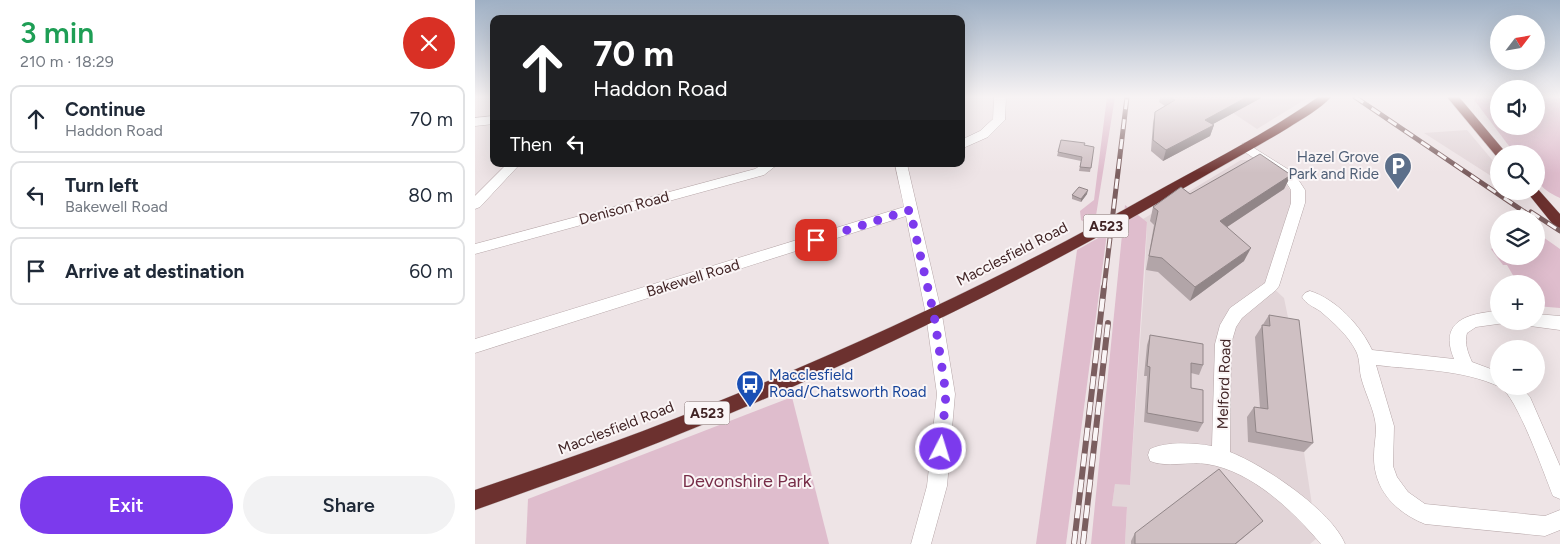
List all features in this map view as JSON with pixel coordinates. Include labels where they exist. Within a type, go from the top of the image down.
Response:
[{"type":"highway","name":"Macclesfield Road","points":[[475,500],[644,440],[849,354],[934,315],[1129,214],[1287,122]]},
{"type":"highway","points":[[1474,122],[1493,145]]},
{"type":"highway","points":[[1541,200],[1560,223]]},
{"type":"street","points":[[965,143],[984,134],[996,122]]},
{"type":"street","name":"Melford Road","points":[[1221,458],[1223,344],[1228,325],[1235,313],[1265,296],[1271,286],[1298,203],[1298,190],[1283,172],[1246,147]]},
{"type":"street","points":[[475,204],[511,167]]},
{"type":"street","name":"Denison Road","points":[[475,249],[759,172],[767,167]]},
{"type":"street","points":[[906,167],[910,210],[934,315],[946,394],[937,486],[921,544]]},
{"type":"street","name":"Bakewell Road","points":[[475,346],[910,210]]},
{"type":"street","points":[[1310,296],[1351,332],[1365,352],[1370,380],[1385,425],[1383,457],[1385,472],[1391,487],[1405,503],[1425,514],[1545,526],[1560,520]]},
{"type":"street","points":[[1466,368],[1457,346],[1457,337],[1460,329],[1475,320],[1490,319]]},
{"type":"street","points":[[1545,321],[1560,323]]},
{"type":"street","points":[[1366,357],[1466,368],[1490,376]]},
{"type":"street","points":[[1517,395],[1524,403],[1560,489]]},
{"type":"street","points":[[1157,455],[1183,453],[1221,458],[1243,466],[1263,479],[1295,505],[1329,538]]},
{"type":"shaded area","points":[[1247,122],[1268,122],[1257,129]]},
{"type":"shaded area","points":[[1467,130],[1490,157],[1490,175],[1424,133]]},
{"type":"shaded area","points":[[1241,160],[1250,160],[1282,178],[1298,203],[1271,286],[1284,298],[1291,332],[1304,452],[1317,538],[1310,544],[1125,544],[1127,508],[1112,506],[1115,483],[1130,485],[1145,272],[1147,222],[1143,219]]},
{"type":"green space","points":[[1104,122],[1111,122],[1094,228],[1081,220],[1080,211],[1094,200]]},
{"type":"green space","points":[[1545,122],[1560,122],[1560,198],[1546,190],[1545,145],[1508,145],[1501,135],[1545,135]]},
{"type":"green space","points":[[1125,205],[1147,222],[1130,485],[1115,484],[1112,506],[1127,507],[1125,544],[1091,544]]},
{"type":"green space","points":[[1107,233],[1066,544],[1036,544],[1077,250]]},
{"type":"green space","points":[[1545,238],[1560,249],[1560,308],[1545,307],[1545,275],[1513,275],[1507,265],[1545,265]]},
{"type":"green space","name":"Devonshire Park","points":[[792,397],[829,544],[526,544],[528,499]]},
{"type":"building","points":[[1154,122],[1209,122],[1214,125],[1166,150],[1153,140]]},
{"type":"building","points":[[1061,140],[1085,143],[1084,145],[1094,147],[1091,168],[1080,167],[1082,157],[1058,152]]},
{"type":"building","points":[[1260,154],[1291,175],[1220,221],[1251,248],[1195,287],[1162,258],[1149,256],[1158,211],[1153,207],[1181,187],[1190,194]]},
{"type":"building","points":[[1079,187],[1088,190],[1081,199],[1072,195]]},
{"type":"building","points":[[1269,315],[1299,320],[1313,443],[1256,432],[1254,407],[1268,409],[1262,325],[1270,326]]},
{"type":"building","points":[[1150,335],[1203,344],[1203,365],[1191,363],[1191,388],[1203,390],[1203,423],[1147,413],[1150,367],[1147,366]]},
{"type":"building","points":[[1219,469],[1263,521],[1235,544],[1135,544],[1135,533]]},
{"type":"railway","points":[[1104,288],[1124,122]]},
{"type":"railway","points":[[1392,122],[1522,210]]},
{"type":"railway","points":[[1545,221],[1560,231]]},
{"type":"railway","points":[[1074,544],[1104,287]]},
{"type":"railway","points":[[1083,544],[1108,323]]},
{"type":"place","name":"Hazel Grove Park and Ride","points":[[1398,190]]},
{"type":"place","name":"Macclesfield Road/Chatsworth Road","points":[[750,408]]},
{"type":"route","points":[[816,240],[910,210],[934,315],[946,394],[941,449]]}]
